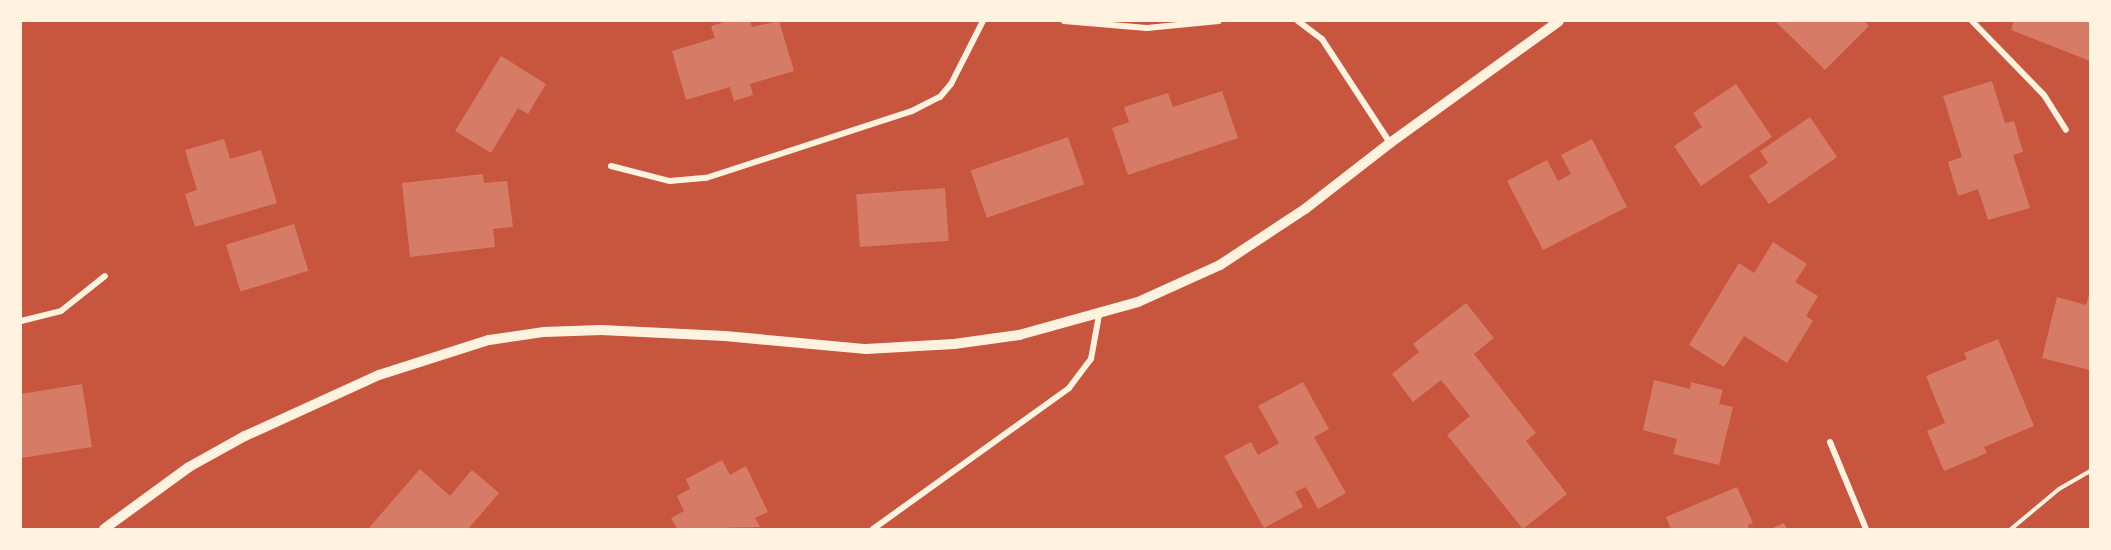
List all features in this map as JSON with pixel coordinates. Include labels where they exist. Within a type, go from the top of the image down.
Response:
[{"type":"street","points":[[611,166],[670,181],[706,178],[912,111],[940,97],[951,84],[983,21]]},
{"type":"street","points":[[1064,21],[1147,28],[1219,21]]},
{"type":"street","points":[[1298,21],[1322,39],[1390,143]]},
{"type":"street","points":[[104,529],[189,467],[255,431],[379,375],[489,340],[544,332],[632,330],[866,349],[954,344],[1019,335],[1099,315],[1177,287],[1220,265],[1305,209],[1390,143],[1560,21]]},
{"type":"street","points":[[1972,21],[2044,95],[2066,130]]},
{"type":"street","points":[[21,321],[62,311],[105,276]]},
{"type":"street","points":[[873,529],[1069,388],[1091,359],[1099,315]]},
{"type":"street","points":[[1830,442],[1866,529]]},
{"type":"path","points":[[2011,529],[2059,489],[2090,471]]},
{"type":"building","points":[[728,21],[750,21],[752,27],[779,21],[794,71],[750,84],[753,95],[734,101],[730,87],[686,100],[672,51],[715,38],[711,26]]},
{"type":"building","points":[[1775,21],[1864,21],[1869,26],[1825,70]]},
{"type":"building","points":[[2014,21],[2090,21],[2090,61],[2011,30]]},
{"type":"building","points":[[501,56],[546,84],[528,114],[518,108],[491,153],[455,131]]},
{"type":"building","points":[[1992,81],[2005,123],[2014,121],[2023,152],[2013,155],[2030,208],[1988,220],[1978,189],[1958,196],[1948,162],[1962,157],[1943,96]]},
{"type":"building","points":[[1736,84],[1772,137],[1701,186],[1674,146],[1702,127],[1693,113]]},
{"type":"building","points":[[1222,91],[1238,138],[1128,175],[1112,128],[1129,122],[1124,107],[1168,93],[1173,107]]},
{"type":"building","points":[[1810,117],[1837,157],[1769,204],[1749,176],[1768,163],[1760,151]]},
{"type":"building","points":[[1068,137],[1084,184],[987,218],[971,171]]},
{"type":"building","points":[[224,139],[230,159],[261,150],[277,203],[195,227],[185,194],[197,190],[185,150]]},
{"type":"building","points":[[1592,139],[1627,207],[1543,250],[1507,181],[1547,160],[1558,181],[1571,174],[1561,155]]},
{"type":"building","points":[[483,174],[484,183],[507,181],[513,227],[493,229],[495,247],[410,257],[402,183]]},
{"type":"building","points":[[945,188],[949,241],[860,247],[856,194]]},
{"type":"building","points":[[294,224],[308,271],[240,292],[226,245]]},
{"type":"building","points":[[1773,242],[1807,264],[1795,282],[1818,296],[1806,316],[1813,321],[1787,363],[1744,336],[1724,367],[1689,345],[1739,263],[1754,273]]},
{"type":"building","points":[[2090,292],[2090,370],[2042,358],[2057,297],[2086,305]]},
{"type":"building","points":[[1466,303],[1494,338],[1474,354],[1536,433],[1526,441],[1567,494],[1523,529],[1447,435],[1470,416],[1441,380],[1413,402],[1392,374],[1419,352],[1413,344]]},
{"type":"building","points":[[1998,339],[2034,426],[1984,447],[1987,453],[1944,471],[1927,431],[1945,423],[1926,376],[1967,359],[1964,353]]},
{"type":"building","points":[[1654,380],[1690,389],[1691,382],[1723,390],[1719,404],[1733,407],[1719,465],[1673,454],[1677,439],[1643,430]]},
{"type":"building","points":[[1303,382],[1329,429],[1314,437],[1346,493],[1318,509],[1306,487],[1295,492],[1303,507],[1264,528],[1224,456],[1251,442],[1258,455],[1279,443],[1258,406]]},
{"type":"building","points":[[82,384],[92,447],[21,458],[21,394]]},
{"type":"building","points":[[722,460],[730,475],[746,466],[768,512],[755,518],[760,527],[677,529],[671,518],[684,511],[677,496],[690,489],[686,479]]},
{"type":"building","points":[[420,469],[450,496],[472,470],[499,493],[468,529],[368,529]]},
{"type":"building","points":[[1737,487],[1753,523],[1748,525],[1749,529],[1671,529],[1666,517]]},
{"type":"building","points":[[1784,523],[1787,529],[1771,529]]}]
